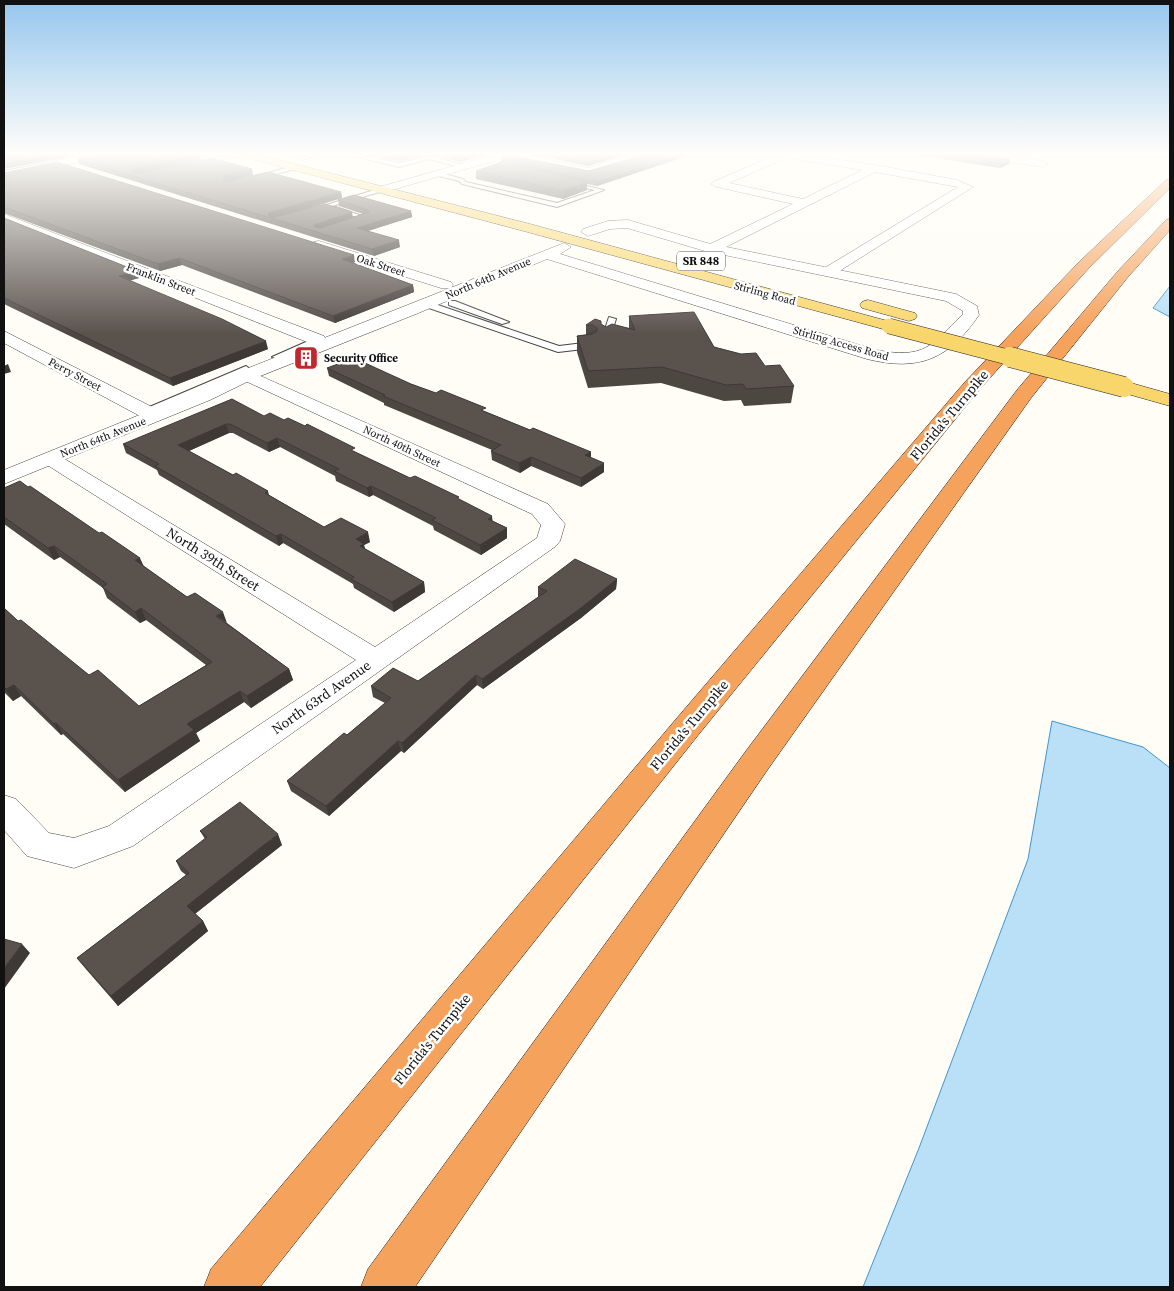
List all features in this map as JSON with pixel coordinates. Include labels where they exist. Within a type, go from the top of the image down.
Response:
[{"type":"highway","name":"Florida's Turnpike","points":[[229,1287],[688,726],[972,386],[1084,265],[1137,214]]},
{"type":"highway","points":[[386,1287],[751,768],[1024,394],[1123,274],[1170,223]]},
{"type":"main road","name":"Stirling Road","points":[[489,214],[777,281]]},
{"type":"main road","name":"Stirling Road","points":[[508,214],[889,326],[1132,378],[1170,400]]},
{"type":"main road","points":[[852,301],[1074,357]]},
{"type":"street","points":[[711,249],[781,214]]},
{"type":"street","points":[[828,272],[922,214]]},
{"type":"street","name":"Franklin Street","points":[[4,218],[318,340]]},
{"type":"street","name":"Stirling Access Road","points":[[546,254],[864,352],[891,358],[914,358],[931,353],[971,315],[971,308],[952,297],[711,249],[620,223]]},
{"type":"street","name":"North 64th Avenue","points":[[348,352],[365,334],[437,296],[546,254],[583,236],[620,223]]},
{"type":"street","name":"Oak Street","points":[[307,241],[437,296]]},
{"type":"street","name":"North 64th Avenue","points":[[4,478],[203,396],[254,379],[399,315]]},
{"type":"street","name":"Perry Street","points":[[4,336],[145,411]]},
{"type":"street","name":"North 64th Avenue","points":[[254,379],[291,377]]},
{"type":"street","name":"North 40th Street","points":[[254,379],[540,509],[553,524]]},
{"type":"street","name":"North 39th Street","points":[[52,459],[375,659]]},
{"type":"street","name":"North 63rd Avenue","points":[[4,808],[39,846],[74,853],[121,836],[548,541],[553,524]]},
{"type":"lane","points":[[347,223],[365,218],[353,214]]},
{"type":"lane","points":[[437,296],[485,314],[554,344],[558,349]]},
{"type":"lane","points":[[437,296],[472,320],[558,349],[592,345]]},
{"type":"lane","points":[[472,320],[485,314]]},
{"type":"lane","points":[[606,338],[612,319]]},
{"type":"lane","points":[[145,411],[318,340]]},
{"type":"water","points":[[1170,286],[1170,317],[1153,308]]},
{"type":"water","points":[[1052,721],[1143,747],[1170,768],[1170,1287],[863,1287],[919,1148],[1028,859]]},
{"type":"building","points":[[24,214],[224,214],[354,255],[342,259],[413,285],[333,316],[179,258],[158,264]]},
{"type":"building","points":[[258,214],[268,214],[271,218],[285,214],[345,214],[314,225],[321,228],[362,214],[401,214],[357,228],[399,240],[372,249]]},
{"type":"building","points":[[4,218],[137,271],[119,276],[222,319],[266,341],[170,378],[4,298]]},
{"type":"building","points":[[694,312],[714,347],[741,354],[756,353],[765,366],[780,365],[794,386],[746,389],[743,384],[726,385],[662,367],[588,371],[577,336],[592,334],[597,331],[597,328],[593,325],[586,325],[595,319],[601,321],[601,324],[606,327],[612,324],[635,330],[629,316]]},
{"type":"building","points":[[354,358],[411,384],[436,393],[441,390],[486,408],[481,410],[530,430],[533,428],[591,452],[585,455],[604,463],[581,478],[531,457],[519,463],[491,451],[501,445],[383,396],[385,395],[327,368]]},
{"type":"building","points":[[232,399],[264,416],[270,413],[284,420],[288,418],[305,426],[307,424],[355,448],[351,450],[410,478],[415,476],[459,497],[457,498],[492,516],[488,519],[507,528],[480,545],[432,520],[436,518],[371,486],[367,488],[334,471],[339,469],[277,438],[267,443],[230,424],[178,445],[233,475],[236,473],[268,491],[265,493],[324,527],[341,518],[368,532],[356,539],[364,544],[360,546],[424,582],[392,602],[351,579],[354,577],[281,534],[276,536],[155,466],[159,464],[123,444]]},
{"type":"building","points":[[20,481],[140,558],[135,560],[187,597],[195,593],[223,612],[216,616],[289,669],[247,696],[240,691],[187,724],[194,730],[118,780],[56,723],[54,724],[14,685],[6,689],[4,687],[4,608],[18,621],[21,620],[89,675],[98,670],[139,706],[212,662],[141,608],[135,612],[102,587],[107,584],[54,546],[48,548],[4,517],[4,488]]},
{"type":"building","points":[[575,559],[617,579],[581,608],[482,679],[476,675],[402,743],[398,741],[326,806],[287,781],[344,733],[347,735],[391,698],[371,686],[393,668],[418,681],[547,591],[538,587]]},
{"type":"building","points":[[240,802],[278,834],[187,906],[203,921],[111,996],[77,958],[189,873],[176,861],[207,837],[200,831]]},
{"type":"building","points":[[4,939],[22,944],[4,968]]},
{"type":"place","name":"Security Office","points":[[306,358]]}]
